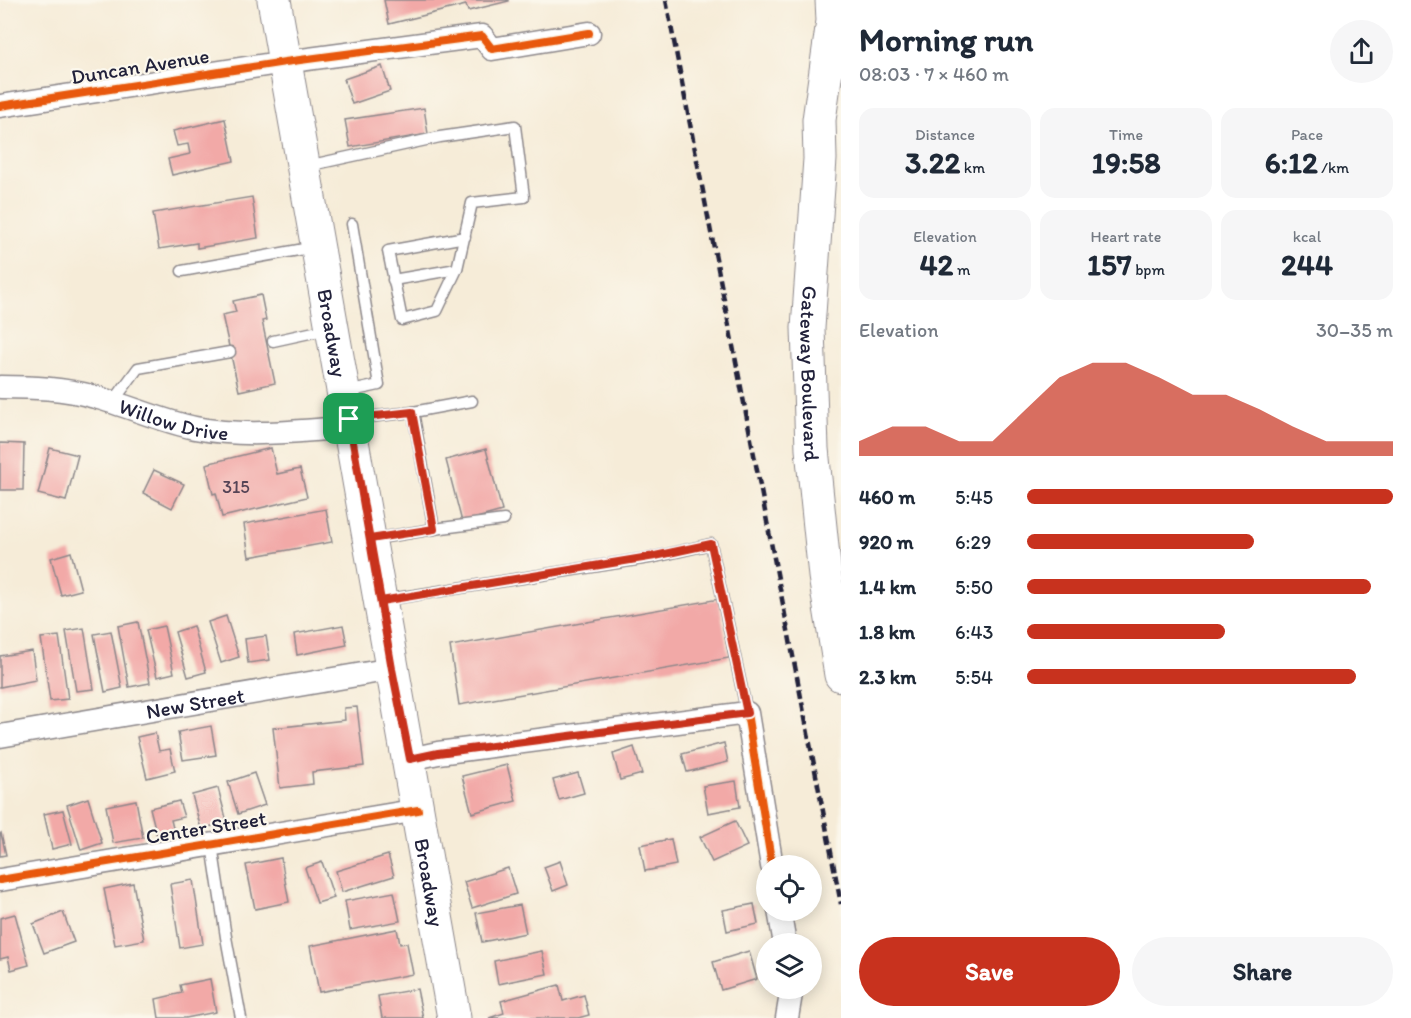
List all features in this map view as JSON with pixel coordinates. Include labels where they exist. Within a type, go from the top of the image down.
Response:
[{"type":"main road","name":"Broadway","points":[[274,0],[454,1018]]},
{"type":"main road","name":"Gateway Boulevard","points":[[832,0],[833,21],[819,120],[820,159],[814,224],[813,274],[807,328],[812,449],[825,576],[841,675]]},
{"type":"main road","points":[[813,274],[834,255],[841,252]]},
{"type":"street","name":"Duncan Avenue","points":[[0,106],[285,62],[482,36],[492,49],[589,33]]},
{"type":"street","name":"Willow Drive","points":[[0,387],[50,388],[113,402],[171,421],[216,431],[263,434],[348,413]]},
{"type":"street","name":"New Street","points":[[0,736],[392,669]]},
{"type":"street","points":[[410,759],[438,753],[747,713],[770,855]]},
{"type":"street","name":"Center Street","points":[[0,880],[418,810]]},
{"type":"street","points":[[787,1018],[790,999]]},
{"type":"lane","points":[[303,166],[440,137],[515,126],[524,197],[472,203],[465,237],[457,269],[437,311],[402,320],[388,251],[465,237]]},
{"type":"lane","points":[[348,413],[379,384],[352,224]]},
{"type":"lane","points":[[183,271],[318,247]]},
{"type":"lane","points":[[393,280],[457,269]]},
{"type":"lane","points":[[273,341],[333,328]]},
{"type":"lane","points":[[113,402],[138,368],[230,352]]},
{"type":"lane","points":[[348,413],[412,412],[472,401]]},
{"type":"lane","points":[[412,412],[434,529]]},
{"type":"lane","points":[[370,539],[504,520]]},
{"type":"lane","points":[[381,601],[655,556],[711,544],[747,713]]},
{"type":"lane","points":[[212,845],[241,1018]]},
{"type":"building","points":[[384,0],[509,1],[468,11],[466,5],[389,24]]},
{"type":"building","points":[[382,66],[390,91],[352,104],[344,79]]},
{"type":"building","points":[[424,108],[428,134],[350,147],[345,120]]},
{"type":"building","points":[[225,119],[234,161],[172,175],[168,159],[190,154],[188,144],[177,146],[173,131]]},
{"type":"building","points":[[252,197],[258,238],[197,248],[197,243],[159,249],[153,213]]},
{"type":"building","points":[[261,295],[266,320],[262,321],[275,383],[239,391],[222,315],[236,312],[233,301]]},
{"type":"building","points":[[0,443],[24,444],[23,490],[0,490]]},
{"type":"building","points":[[50,448],[78,455],[66,501],[38,494]]},
{"type":"building","points":[[271,448],[277,474],[300,469],[307,497],[222,517],[216,493],[213,494],[206,464]]},
{"type":"building","points":[[486,449],[502,511],[462,522],[446,460]]},
{"type":"building","points":[[154,470],[184,484],[172,508],[143,493]]},
{"type":"building","points":[[326,509],[332,542],[249,557],[244,524]]},
{"type":"building","points":[[71,552],[81,590],[61,595],[51,558]]},
{"type":"building","points":[[719,599],[729,658],[459,705],[450,646]]},
{"type":"building","points":[[226,616],[239,657],[221,663],[208,622]]},
{"type":"building","points":[[138,622],[150,683],[129,687],[118,626]]},
{"type":"building","points":[[343,625],[347,645],[297,655],[294,634]]},
{"type":"building","points":[[164,626],[174,673],[157,677],[146,630]]},
{"type":"building","points":[[193,626],[206,672],[188,677],[175,632]]},
{"type":"building","points":[[84,628],[94,689],[76,691],[66,631]]},
{"type":"building","points":[[111,631],[122,688],[105,692],[94,634]]},
{"type":"building","points":[[59,636],[68,699],[50,701],[41,638]]},
{"type":"building","points":[[266,636],[270,660],[248,663],[245,639]]},
{"type":"building","points":[[32,651],[36,680],[0,687],[0,656]]},
{"type":"building","points":[[357,707],[364,766],[312,772],[313,784],[280,788],[273,728],[345,720],[344,708]]},
{"type":"building","points":[[211,726],[216,755],[183,760],[178,732]]},
{"type":"building","points":[[155,733],[159,751],[170,749],[175,771],[147,778],[137,737]]},
{"type":"building","points":[[724,743],[728,762],[687,772],[682,754]]},
{"type":"building","points":[[634,747],[642,774],[620,780],[613,754]]},
{"type":"building","points":[[507,765],[516,801],[472,813],[462,776]]},
{"type":"building","points":[[254,773],[265,805],[238,814],[228,782]]},
{"type":"building","points":[[578,773],[584,793],[559,800],[553,780]]},
{"type":"building","points":[[736,781],[740,807],[708,813],[703,786]]},
{"type":"building","points":[[218,788],[227,822],[201,829],[192,795]]},
{"type":"building","points":[[88,798],[102,843],[81,850],[67,805]]},
{"type":"building","points":[[136,800],[143,838],[113,843],[106,806]]},
{"type":"building","points":[[179,801],[184,817],[171,820],[174,832],[157,836],[150,808]]},
{"type":"building","points":[[63,810],[72,844],[52,849],[44,814]]},
{"type":"building","points":[[735,821],[747,846],[712,862],[700,837]]},
{"type":"building","points":[[0,834],[6,855],[0,856]]},
{"type":"building","points":[[671,839],[676,865],[645,871],[640,845]]},
{"type":"building","points":[[388,855],[394,876],[342,892],[336,871]]},
{"type":"building","points":[[281,858],[289,902],[255,909],[246,865]]},
{"type":"building","points":[[560,861],[568,885],[553,891],[544,867]]},
{"type":"building","points":[[322,862],[334,898],[317,903],[305,868]]},
{"type":"building","points":[[508,868],[516,894],[472,908],[464,882]]},
{"type":"building","points":[[193,880],[203,944],[180,948],[170,884]]},
{"type":"building","points":[[133,883],[144,940],[115,945],[104,889]]},
{"type":"building","points":[[394,892],[400,921],[350,930],[345,901]]},
{"type":"building","points":[[754,904],[758,924],[727,931],[723,910]]},
{"type":"building","points":[[520,905],[526,933],[482,942],[476,913]]},
{"type":"building","points":[[63,912],[74,942],[44,953],[33,924]]},
{"type":"building","points":[[15,914],[29,965],[11,970],[8,957],[0,959],[0,918]]},
{"type":"building","points":[[397,929],[400,944],[407,943],[413,974],[319,992],[310,946]]},
{"type":"building","points":[[542,951],[547,974],[498,984],[494,961]]},
{"type":"building","points":[[749,951],[756,979],[721,990],[713,962]]},
{"type":"building","points":[[210,979],[216,1012],[186,1018],[159,1018],[156,999],[182,993],[180,985]]},
{"type":"building","points":[[559,985],[563,1001],[584,995],[589,1015],[578,1018],[489,1018],[504,1013],[501,1001]]},
{"type":"building","points":[[417,989],[423,1018],[382,1018],[378,996]]},
{"type":"railway","points":[[666,0],[841,904]]},
{"type":"cycle path","points":[[0,106],[285,62],[482,36],[492,49],[589,33]]},
{"type":"cycle path","points":[[410,759],[438,753],[747,713],[770,855]]},
{"type":"cycle path","points":[[0,880],[418,810]]},
{"type":"route","points":[[412,412],[434,529],[370,539],[381,601],[655,556],[711,544],[747,713],[438,753],[410,759],[392,669],[349,419],[412,412]]}]
